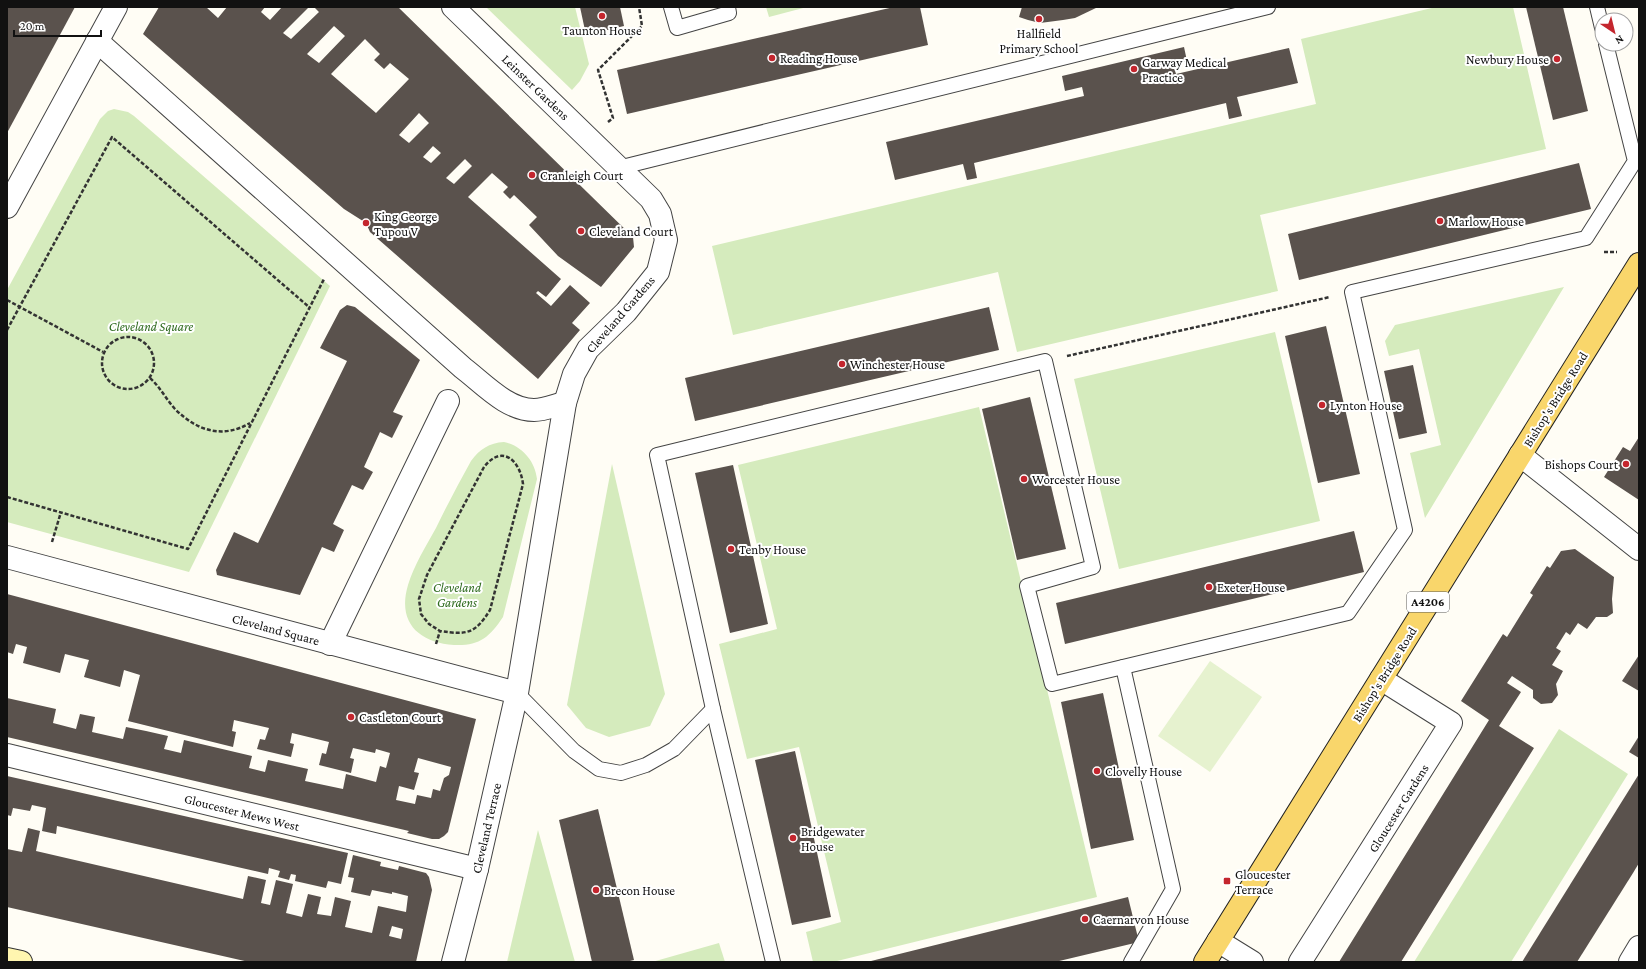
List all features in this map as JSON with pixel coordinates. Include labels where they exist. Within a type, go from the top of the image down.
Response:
[{"type":"main road","name":"Bishop's Bridge Road","points":[[1205,962],[1639,264]]},
{"type":"street","points":[[7,207],[116,7]]},
{"type":"street","name":"Leinster Gardens","points":[[453,7],[618,168]]},
{"type":"street","points":[[97,41],[463,368],[512,405],[534,410],[565,403]]},
{"type":"street","name":"Cleveland Gardens","points":[[517,693],[565,403],[574,374],[588,349],[626,312],[658,272],[666,240],[660,214],[651,199],[618,168]]},
{"type":"street","name":"Cleveland Square","points":[[7,557],[330,644],[448,401]]},
{"type":"street","points":[[1520,455],[1639,549]]},
{"type":"street","points":[[330,644],[517,693]]},
{"type":"street","name":"Gloucester Gardens","points":[[1300,962],[1451,723],[1381,679]]},
{"type":"street","name":"Cleveland Terrace","points":[[453,962],[477,869],[517,693]]},
{"type":"street","name":"Gloucester Mews West","points":[[7,755],[477,869]]},
{"type":"street","points":[[1218,941],[1252,962]]},
{"type":"street","points":[[1630,962],[1639,948]]},
{"type":"street","points":[[7,959],[22,962]]},
{"type":"lane","points":[[671,7],[678,28],[729,13],[728,7]]},
{"type":"lane","points":[[618,168],[1268,7]]},
{"type":"lane","points":[[773,962],[713,709],[657,455],[1045,361],[1094,567],[1027,586],[1052,684],[1348,613],[1405,530],[1352,292],[1586,238],[1635,161],[1608,52]]},
{"type":"lane","points":[[1124,667],[1173,889],[1131,962]]},
{"type":"lane","points":[[517,693],[574,751],[599,769],[621,773],[646,765],[674,749],[713,709]]},
{"type":"path","points":[[591,141],[613,118],[598,70],[642,26],[639,7]]},
{"type":"path","points":[[7,330],[112,137],[309,307]]},
{"type":"path","points":[[7,497],[188,549],[323,280],[341,259]]},
{"type":"path","points":[[1045,361],[1352,292]]},
{"type":"path","points":[[7,300],[103,352]]},
{"type":"path","points":[[132,337],[141,340],[147,345],[152,353],[154,369],[150,378],[144,384],[132,389],[119,388],[111,384],[105,377],[101,360],[103,352],[115,339],[132,337]]},
{"type":"path","points":[[150,378],[159,386],[175,408],[186,418],[199,426],[212,431],[226,432],[241,428],[251,422]]},
{"type":"path","points":[[496,456],[505,456],[516,463],[521,472],[522,484],[490,610],[482,623],[471,631],[459,633],[440,631],[429,624],[421,614],[419,599],[427,575],[484,467],[496,456]]},
{"type":"path","points":[[44,567],[61,512]]},
{"type":"path","points":[[428,670],[440,631]]},
{"type":"green space","points":[[486,7],[575,7],[589,64],[580,81],[572,90]]},
{"type":"green space","points":[[766,7],[807,7],[769,17]]},
{"type":"green space","points":[[1436,7],[1513,7],[1546,149],[1260,215],[1278,291],[1017,352],[998,272],[733,335],[712,246],[1316,104],[1301,39]]},
{"type":"green space","name":"Cleveland Square","points":[[114,109],[128,112],[134,116],[330,286],[189,572],[7,522],[7,290],[100,119],[108,111]]},
{"type":"green space","points":[[1564,287],[1425,518],[1410,453],[1441,445],[1419,349],[1389,356],[1385,341],[1395,325]]},
{"type":"green space","points":[[1275,332],[1320,521],[1119,569],[1074,379]]},
{"type":"green space","points":[[979,407],[1097,897],[833,962],[813,962],[806,932],[841,922],[799,747],[747,759],[719,644],[777,629],[738,465]]},
{"type":"green space","name":"Cleveland Gardens","points":[[504,442],[511,444],[526,455],[534,466],[537,479],[503,617],[488,635],[477,642],[454,645],[430,640],[413,628],[408,619],[405,610],[405,598],[408,585],[420,556],[471,461],[485,447]]},
{"type":"green space","points":[[612,464],[665,694],[650,726],[609,737],[586,728],[567,705]]},
{"type":"green space","points":[[1210,661],[1262,697],[1210,772],[1158,736]]},
{"type":"green space","points":[[1559,729],[1628,774],[1511,962],[1414,962]]},
{"type":"green space","points":[[538,830],[575,962],[507,962]]},
{"type":"green space","points":[[719,943],[725,962],[652,962]]},
{"type":"building","points":[[7,7],[75,7],[7,133]]},
{"type":"building","points":[[159,7],[206,7],[218,18],[227,7],[265,7],[261,12],[270,20],[282,7],[309,7],[283,33],[291,39],[319,12],[314,7],[398,7],[633,237],[634,247],[601,287],[558,256],[529,225],[537,217],[514,195],[510,199],[503,192],[508,187],[492,173],[468,197],[561,279],[546,297],[538,291],[536,293],[551,306],[570,285],[590,303],[572,323],[580,330],[538,379],[370,232],[366,223],[344,209],[143,34]],"holes":[[[334,26],[345,36],[319,63],[307,54]],[[365,39],[380,54],[374,60],[384,69],[390,63],[409,79],[376,113],[331,74]],[[419,113],[429,123],[409,143],[399,135]],[[433,146],[441,153],[431,163],[423,157]],[[465,159],[472,166],[454,184],[446,178]]]},
{"type":"building","name":"Taunton House","points":[[580,7],[620,7],[624,26],[586,35]]},
{"type":"building","name":"Reading House","points":[[894,7],[920,7],[928,45],[627,114],[617,70]]},
{"type":"building","points":[[1022,7],[1098,7],[1075,18],[1040,23],[1019,17]]},
{"type":"building","name":"Newbury House","points":[[1526,7],[1563,7],[1588,111],[1553,120]]},
{"type":"building","points":[[1184,47],[1187,61],[1173,64],[1176,74],[1289,48],[1298,83],[1237,97],[1242,116],[1229,119],[1226,103],[974,163],[977,178],[967,180],[963,164],[895,180],[886,142],[1084,96],[1082,87],[1065,91],[1062,76]]},
{"type":"building","name":"Marlow House","points":[[1579,163],[1591,209],[1299,280],[1288,234]]},
{"type":"building","points":[[347,305],[355,307],[420,360],[393,412],[403,416],[392,438],[380,432],[364,467],[373,472],[363,490],[352,485],[333,524],[344,530],[334,552],[322,547],[300,595],[217,575],[216,570],[234,532],[258,543],[347,361],[320,348],[340,310]]},
{"type":"building","name":"Winchester House","points":[[989,307],[999,350],[695,421],[685,378]]},
{"type":"building","name":"Lynton House","points":[[1326,326],[1360,474],[1318,483],[1285,336]]},
{"type":"building","points":[[1413,365],[1427,433],[1399,439],[1384,371]]},
{"type":"building","name":"Worcester House","points":[[1030,397],[1066,549],[1017,560],[982,409]]},
{"type":"building","name":"Bishops Court","points":[[1639,437],[1639,500],[1604,477],[1623,447],[1630,451]]},
{"type":"building","name":"Tenby House","points":[[733,465],[768,624],[730,633],[695,473]]},
{"type":"building","name":"Exeter House","points":[[1354,531],[1364,572],[1065,644],[1056,603]]},
{"type":"building","points":[[1575,549],[1614,577],[1612,599],[1613,613],[1607,617],[1596,617],[1587,629],[1578,623],[1570,635],[1566,632],[1556,648],[1561,651],[1552,665],[1563,671],[1556,684],[1558,695],[1552,703],[1541,704],[1533,698],[1533,690],[1512,676],[1507,683],[1521,692],[1499,726],[1534,748],[1401,962],[1339,962],[1489,720],[1461,701],[1503,634],[1507,637],[1533,595],[1530,593],[1547,566],[1550,568],[1561,551]]},
{"type":"building","points":[[7,594],[476,719],[448,832],[439,839],[432,839],[407,833],[409,831],[7,737],[7,698],[56,709],[53,723],[76,729],[80,714],[95,717],[92,732],[123,739],[126,727],[146,731],[168,736],[164,749],[181,753],[184,740],[252,756],[249,768],[265,772],[268,760],[308,769],[305,781],[343,789],[346,774],[376,782],[380,766],[386,768],[390,753],[376,749],[375,753],[353,748],[350,758],[354,759],[351,773],[319,765],[322,753],[326,754],[329,742],[292,733],[290,743],[294,744],[291,757],[257,749],[260,739],[265,740],[269,728],[234,720],[232,731],[236,732],[233,747],[128,721],[140,675],[124,670],[120,687],[84,677],[89,660],[65,654],[60,673],[23,663],[27,647],[16,644],[13,654],[7,652]],"holes":[[[418,758],[451,767],[449,775],[444,778],[440,791],[433,789],[431,798],[417,795],[415,804],[396,800],[399,786],[414,790],[419,773],[414,772]]]},
{"type":"building","points":[[1639,655],[1639,691],[1622,681]]},
{"type":"building","name":"Clovelly House","points":[[1103,693],[1134,840],[1091,849],[1061,702]]},
{"type":"building","points":[[1639,736],[1639,758],[1629,752]]},
{"type":"building","name":"Bridgewater House","points":[[795,751],[831,917],[792,925],[755,760]]},
{"type":"building","points":[[1639,774],[1639,863],[1633,873],[1577,962],[1522,962]]},
{"type":"building","points":[[7,776],[348,853],[341,884],[328,881],[326,888],[295,881],[296,875],[291,874],[289,880],[278,877],[280,871],[269,868],[268,874],[57,826],[56,834],[42,831],[46,808],[32,805],[30,811],[13,808],[11,816],[7,815]]},
{"type":"building","name":"Brecon House","points":[[598,809],[634,960],[626,962],[592,962],[559,820]]},
{"type":"building","points":[[28,828],[40,831],[36,851],[243,899],[248,876],[266,880],[261,903],[270,905],[276,880],[293,884],[286,913],[302,917],[308,894],[321,897],[317,914],[331,916],[335,897],[351,901],[345,927],[372,933],[378,906],[406,912],[408,896],[392,892],[392,894],[372,890],[370,896],[351,892],[354,878],[348,877],[353,855],[381,862],[380,866],[398,870],[399,866],[426,873],[429,877],[432,890],[416,962],[249,962],[7,907],[7,849],[22,852]],"holes":[[[392,926],[403,929],[401,939],[389,936]]]},
{"type":"building","name":"Caernarvon House","points":[[1128,897],[1139,942],[1055,962],[867,962]]},
{"type":"place","name":"Taunton House","points":[[602,16]]},
{"type":"place","name":"Hallfield Primary School","points":[[1039,19]]},
{"type":"place","name":"Reading House","points":[[772,58]]},
{"type":"place","name":"Newbury House","points":[[1557,59]]},
{"type":"place","name":"Garway Medical Practice","points":[[1134,69]]},
{"type":"place","name":"Cranleigh Court","points":[[532,175]]},
{"type":"place","name":"Marlow House","points":[[1440,221]]},
{"type":"place","name":"King George Tupou V","points":[[366,223]]},
{"type":"place","name":"Cleveland Court","points":[[581,231]]},
{"type":"place","name":"Winchester House","points":[[842,364]]},
{"type":"place","name":"Lynton House","points":[[1322,405]]},
{"type":"place","name":"Bishops Court","points":[[1626,464]]},
{"type":"place","name":"Worcester House","points":[[1024,479]]},
{"type":"place","name":"Tenby House","points":[[731,549]]},
{"type":"place","name":"Exeter House","points":[[1209,587]]},
{"type":"place","name":"Castleton Court","points":[[351,717]]},
{"type":"place","name":"Clovelly House","points":[[1097,771]]},
{"type":"place","name":"Bridgewater House","points":[[793,838]]},
{"type":"place","name":"Gloucester Terrace","points":[[1227,881]]},
{"type":"place","name":"Brecon House","points":[[596,890]]},
{"type":"place","name":"Caernarvon House","points":[[1085,919]]}]
